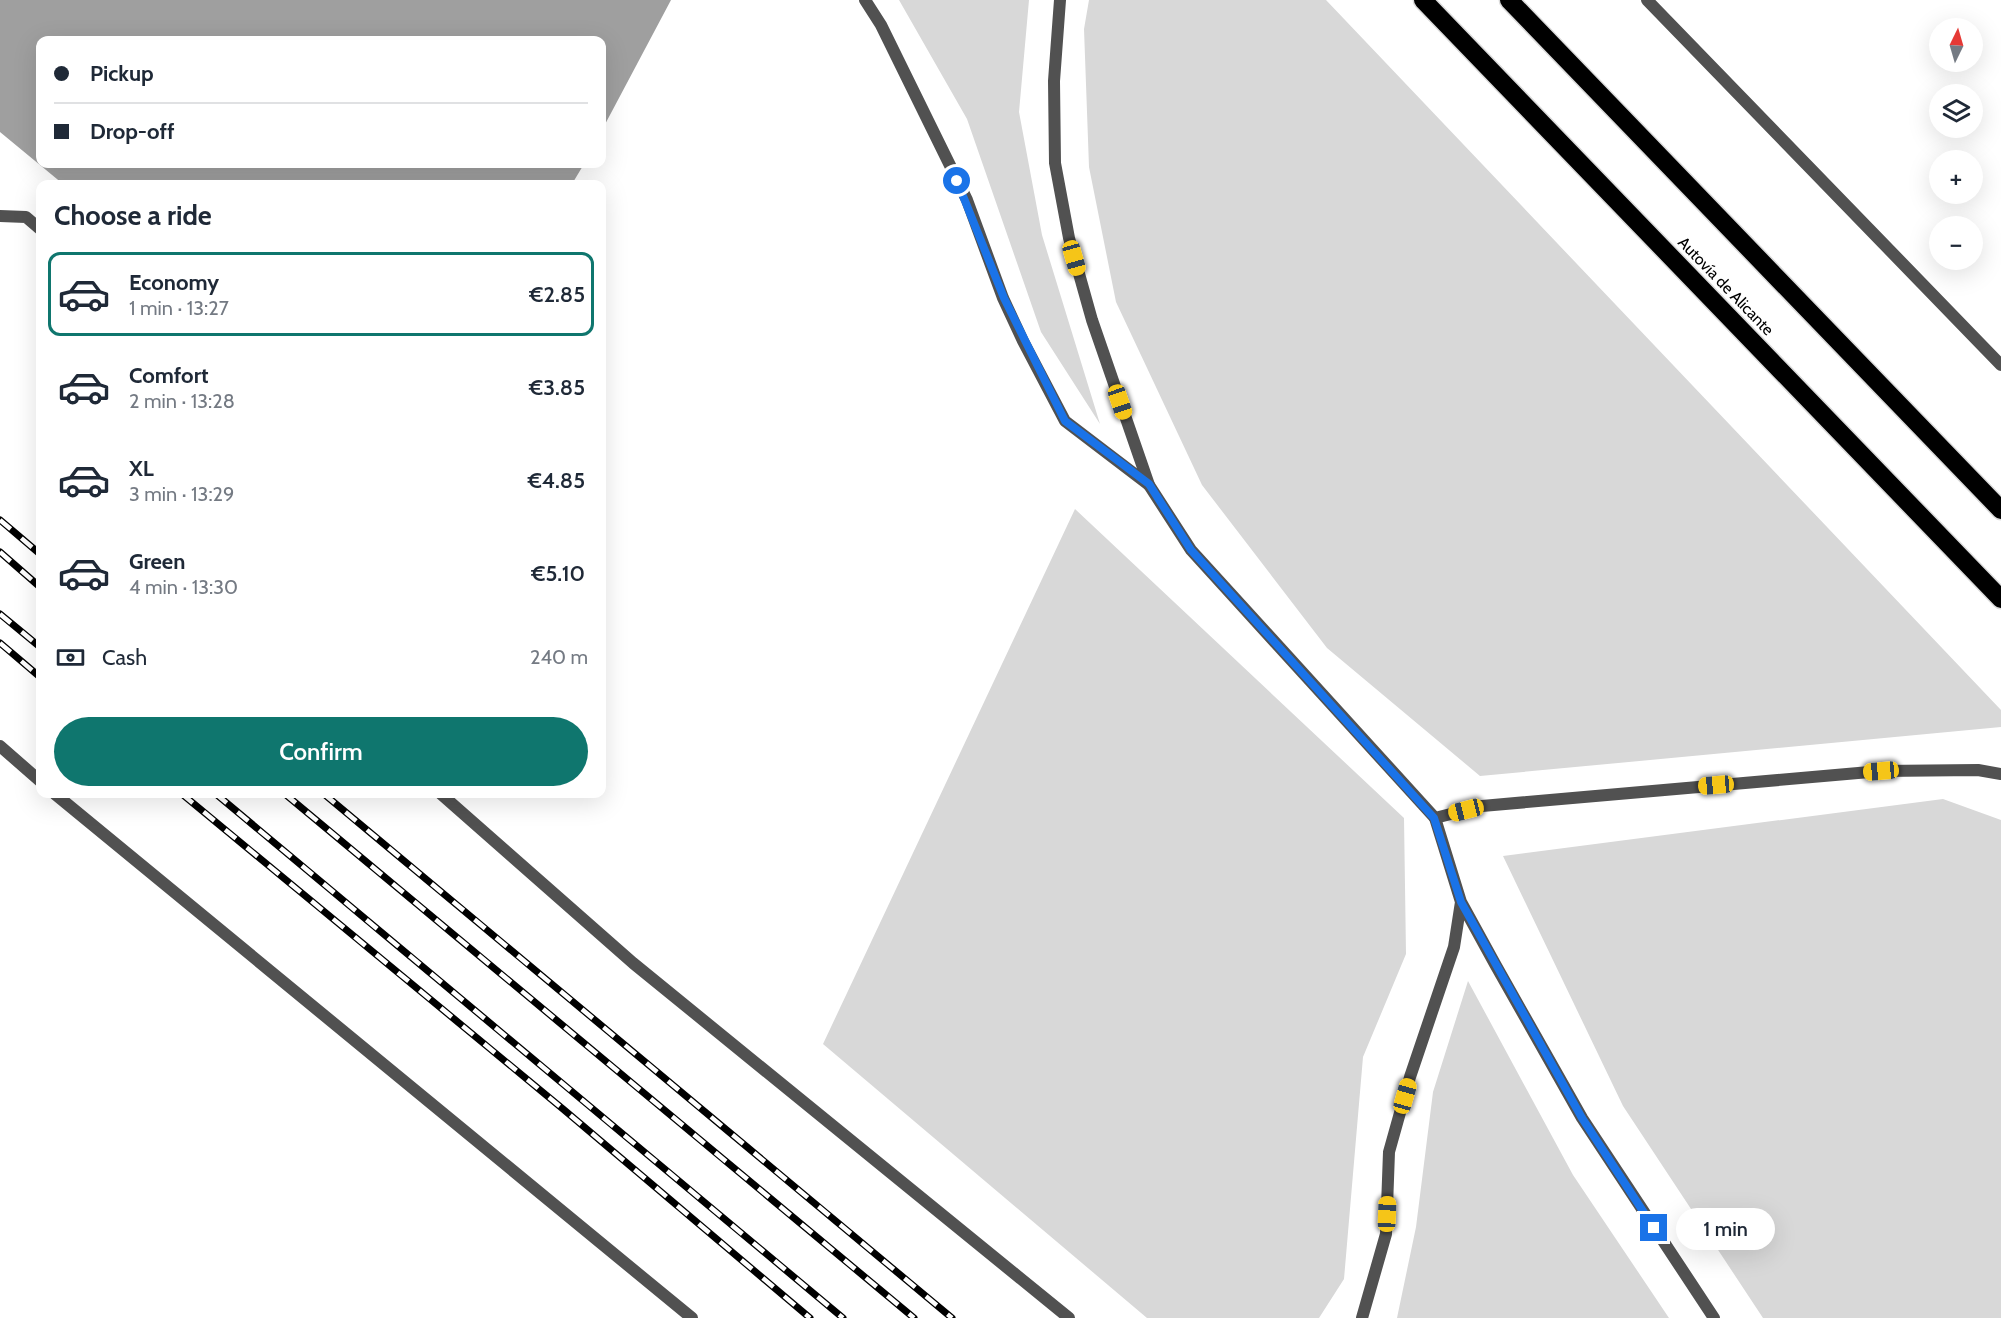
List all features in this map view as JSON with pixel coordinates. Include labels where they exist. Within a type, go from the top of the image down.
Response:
[{"type":"highway","name":"Autovía de Alicante","points":[[1423,0],[2001,599]]},
{"type":"highway","points":[[1509,0],[2001,510]]},
{"type":"street","points":[[865,0],[881,25],[966,200],[1004,298],[1065,421],[1149,484]]},
{"type":"street","points":[[1060,0],[1054,81],[1055,163],[1069,238],[1092,320],[1149,484],[1191,550],[1434,818],[1461,902],[1582,1118],[1714,1318]]},
{"type":"street","points":[[1647,0],[2001,365]]},
{"type":"street","points":[[0,216],[26,217],[36,226]]},
{"type":"street","points":[[0,746],[36,778]]},
{"type":"street","points":[[1434,818],[1482,806],[1881,771],[1978,770],[2001,774]]},
{"type":"street","points":[[60,798],[692,1318]]},
{"type":"street","points":[[446,798],[633,963],[1068,1318]]},
{"type":"street","points":[[1362,1318],[1386,1234],[1389,1152],[1410,1077],[1454,947],[1461,902]]},
{"type":"shaded area","points":[[0,0],[671,0],[606,122],[606,36],[36,36],[36,162],[0,132]]},
{"type":"shaded area","points":[[899,0],[1029,0],[1019,112],[1042,235],[1100,424],[1041,332],[967,119]]},
{"type":"shaded area","points":[[1089,0],[1326,0],[2001,710],[2001,727],[1480,776],[1327,648],[1202,485],[1116,302],[1089,167],[1084,29]]},
{"type":"shaded area","points":[[44,168],[582,168],[574,180],[58,180]]},
{"type":"shaded area","points":[[1075,509],[1404,818],[1406,954],[1363,1057],[1344,1279],[1319,1318],[1147,1318],[823,1044]]},
{"type":"shaded area","points":[[1943,799],[2001,820],[2001,1318],[1763,1318],[1623,1106],[1503,856]]},
{"type":"shaded area","points":[[1468,981],[1573,1175],[1669,1318],[1397,1318],[1416,1227],[1433,1092]]},
{"type":"railway","points":[[0,520],[36,551]]},
{"type":"railway","points":[[0,552],[36,584]]},
{"type":"railway","points":[[0,614],[36,644]]},
{"type":"railway","points":[[0,643],[36,674]]},
{"type":"railway","points":[[187,798],[563,1109],[810,1318]]},
{"type":"railway","points":[[221,798],[843,1318]]},
{"type":"railway","points":[[290,798],[914,1318]]},
{"type":"railway","points":[[329,798],[952,1318]]},
{"type":"route","points":[[957,181],[1023,341],[1065,421],[1149,484],[1191,550],[1434,818],[1461,902],[1582,1118],[1654,1228]]}]
